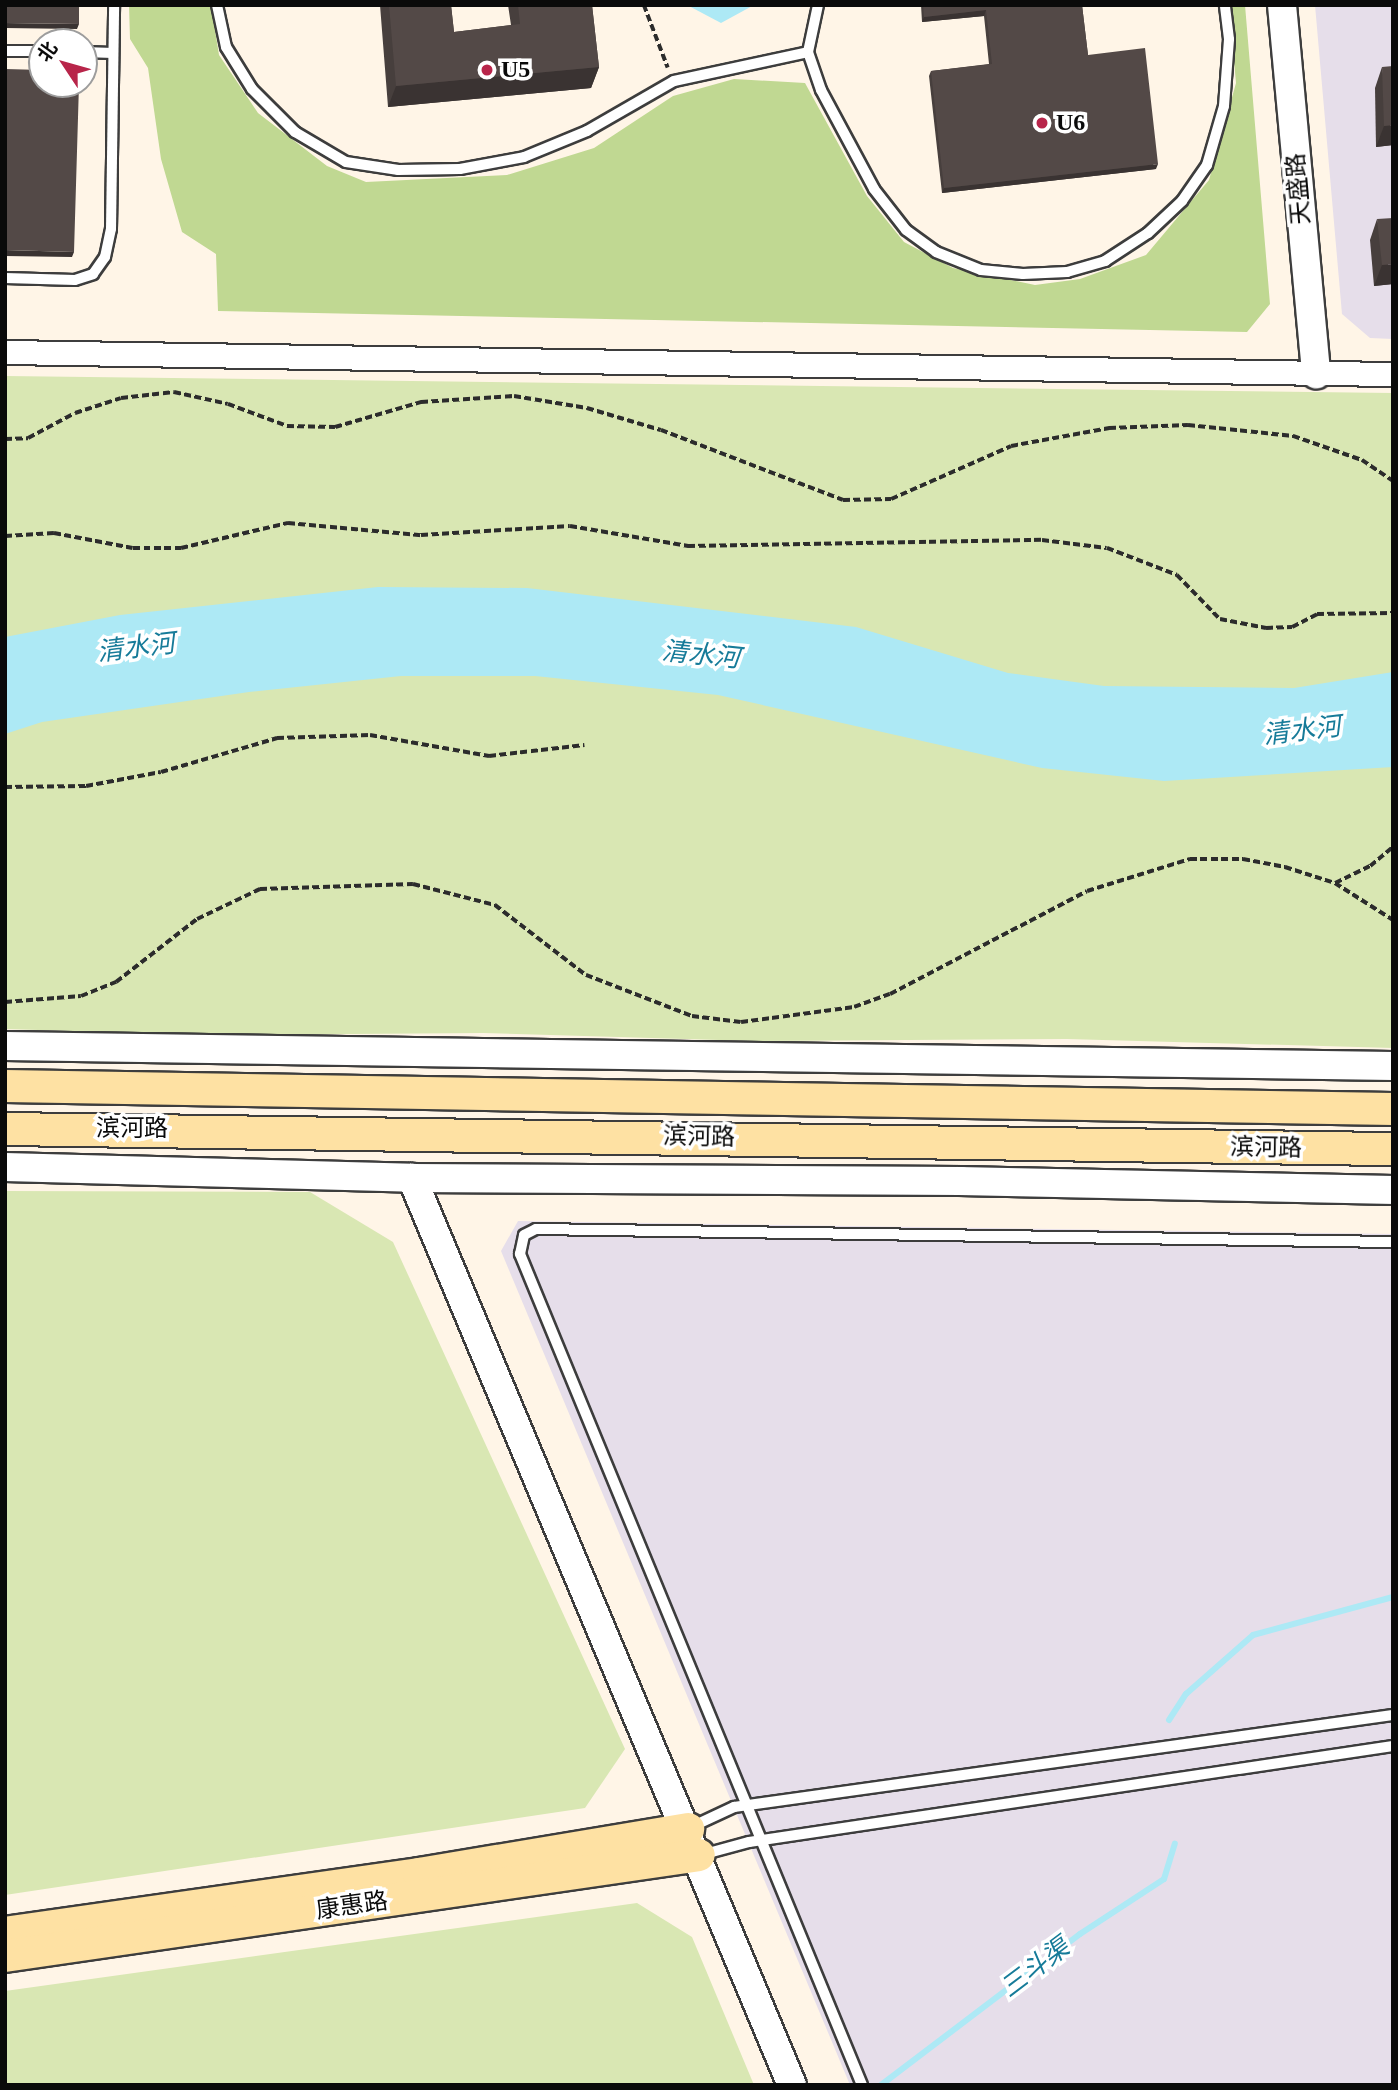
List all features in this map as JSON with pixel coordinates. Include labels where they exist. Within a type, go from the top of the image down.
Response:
[{"type":"main road","name":"滨河路","points":[[5,1086],[1393,1109]]},
{"type":"main road","name":"滨河路","points":[[5,1129],[1393,1149]]},
{"type":"main road","name":"康惠路","points":[[5,1933],[405,1876],[693,1842]]},
{"type":"main road","name":"康惠路","points":[[5,1956],[693,1842]]},
{"type":"street","name":"天盛路","points":[[1282,5],[1316,374]]},
{"type":"street","points":[[5,352],[1393,374]]},
{"type":"street","points":[[5,1046],[1393,1066]]},
{"type":"street","points":[[5,1167],[412,1178],[961,1181],[1393,1191]]},
{"type":"street","points":[[412,1178],[693,1842],[792,2085]]},
{"type":"lane","points":[[5,278],[75,280],[93,274],[105,257],[110,229],[114,5]]},
{"type":"lane","points":[[217,5],[226,47],[252,89],[295,132],[346,162],[398,170],[460,169],[524,157],[587,131],[674,82],[808,52]]},
{"type":"lane","points":[[818,5],[808,52],[821,90],[874,189],[906,230],[936,251],[981,270],[1067,272],[1105,261],[1148,233],[1182,201],[1207,165],[1224,106],[1229,38],[1225,5]]},
{"type":"lane","points":[[5,51],[28,51]]},
{"type":"lane","points":[[98,52],[113,53]]},
{"type":"lane","points":[[862,2085],[520,1254],[524,1235],[536,1229],[1393,1242]]},
{"type":"lane","points":[[693,1842],[734,1807],[1393,1716]]},
{"type":"lane","points":[[693,1842],[763,1840],[1393,1746]]},
{"type":"path","points":[[643,5],[674,82]]},
{"type":"path","points":[[5,439],[28,438],[75,413],[121,398],[174,392],[228,404],[287,426],[335,427],[421,402],[514,396],[587,408],[661,430],[842,500],[891,499],[1011,446],[1109,428],[1188,425],[1293,436],[1362,460],[1393,481]]},
{"type":"path","points":[[5,536],[54,533],[133,548],[181,548],[288,523],[421,535],[570,526],[688,546],[1042,540],[1107,548],[1177,575],[1220,619],[1292,627],[1317,614],[1393,613]]},
{"type":"path","points":[[5,787],[86,786],[161,772],[276,738],[370,735],[489,756],[584,745]]},
{"type":"path","points":[[1335,883],[1370,866],[1393,848]]},
{"type":"path","points":[[5,1002],[81,996],[116,982],[197,919],[260,888],[413,884],[495,905],[586,975],[692,1016],[741,1023],[798,1017],[878,999],[939,972],[1087,891],[1190,859],[1242,859],[1285,867],[1335,883],[1393,920]]},
{"type":"shaded area","points":[[1315,5],[1393,5],[1393,339],[1370,338],[1342,314]]},
{"type":"shaded area","points":[[518,1221],[1393,1234],[1393,2085],[850,2085],[501,1251]]},
{"type":"green space","points":[[129,5],[211,5],[219,55],[258,113],[327,166],[366,182],[507,175],[594,148],[673,96],[734,79],[805,83],[867,196],[904,242],[953,268],[1035,285],[1080,279],[1146,255],[1209,180],[1236,83],[1229,5],[1245,5],[1270,304],[1247,332],[218,311],[216,254],[182,232],[161,159],[148,68],[130,39]]},
{"type":"green space","points":[[5,376],[1393,393],[1393,1048],[1067,1039],[753,1041],[483,1033],[205,1035],[5,1029]]},
{"type":"green space","points":[[5,1191],[310,1192],[393,1242],[625,1749],[585,1808],[5,1895]]},
{"type":"green space","points":[[637,1903],[692,1937],[754,2085],[5,2085],[5,1991]]},
{"type":"water","points":[[687,5],[754,5],[721,23]]},
{"type":"water","name":"清水河","points":[[378,587],[527,588],[856,627],[1008,673],[1104,686],[1294,688],[1393,672],[1393,767],[1164,781],[1042,768],[718,695],[535,676],[401,676],[249,692],[42,722],[5,734],[5,637],[120,615]]},
{"type":"building","points":[[5,5],[79,5],[79,24],[5,23]]},
{"type":"building","name":"U5","points":[[389,5],[451,5],[454,32],[520,24],[518,5],[592,5],[599,67],[396,86]]},
{"type":"building","name":"U6","points":[[923,5],[1082,5],[1088,55],[1145,48],[1158,164],[944,188],[931,71],[992,64],[986,10],[924,17]]},
{"type":"building","points":[[1393,66],[1393,125],[1384,126],[1382,67]]},
{"type":"building","points":[[5,69],[28,70],[28,98],[79,98],[74,252],[5,250]]},
{"type":"building","points":[[1393,218],[1393,264],[1382,265],[1377,219]]},
{"type":"waterway","name":"三斗渠","points":[[1169,1720],[1186,1694],[1253,1635],[1393,1597]]},
{"type":"waterway","name":"三斗渠","points":[[881,2085],[1080,1934],[1164,1879],[1175,1844]]},
{"type":"place","name":"U5","points":[[487,70]]},
{"type":"place","name":"U6","points":[[1042,123]]}]
